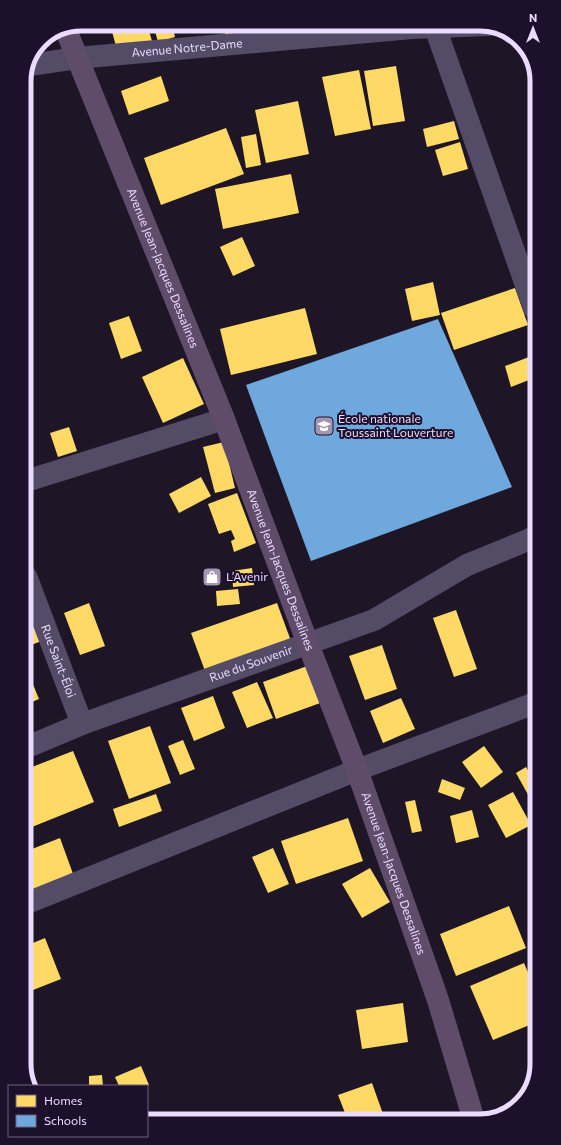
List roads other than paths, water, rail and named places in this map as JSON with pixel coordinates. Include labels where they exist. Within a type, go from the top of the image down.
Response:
[{"type":"main road","name":"Avenue Jean-Jacques Dessalines","points":[[67,33],[224,419],[357,770],[438,1000],[472,1114]]},
{"type":"street","name":"Avenue Notre-Dame","points":[[34,64],[77,58],[360,31]]},
{"type":"street","points":[[436,31],[530,297]]},
{"type":"street","points":[[31,479],[224,419]]},
{"type":"street","name":"Rue du Souvenir","points":[[31,745],[82,724],[374,620],[467,565],[530,539]]},
{"type":"street","name":"Rue Saint-Éloi","points":[[31,589],[82,724]]},
{"type":"street","points":[[31,902],[357,770],[530,705]]},
{"type":"place","name":"École nationale Toussaint Louverture","points":[[324,426]]},
{"type":"place","name":"L’Avenir","points":[[212,577]]}]
